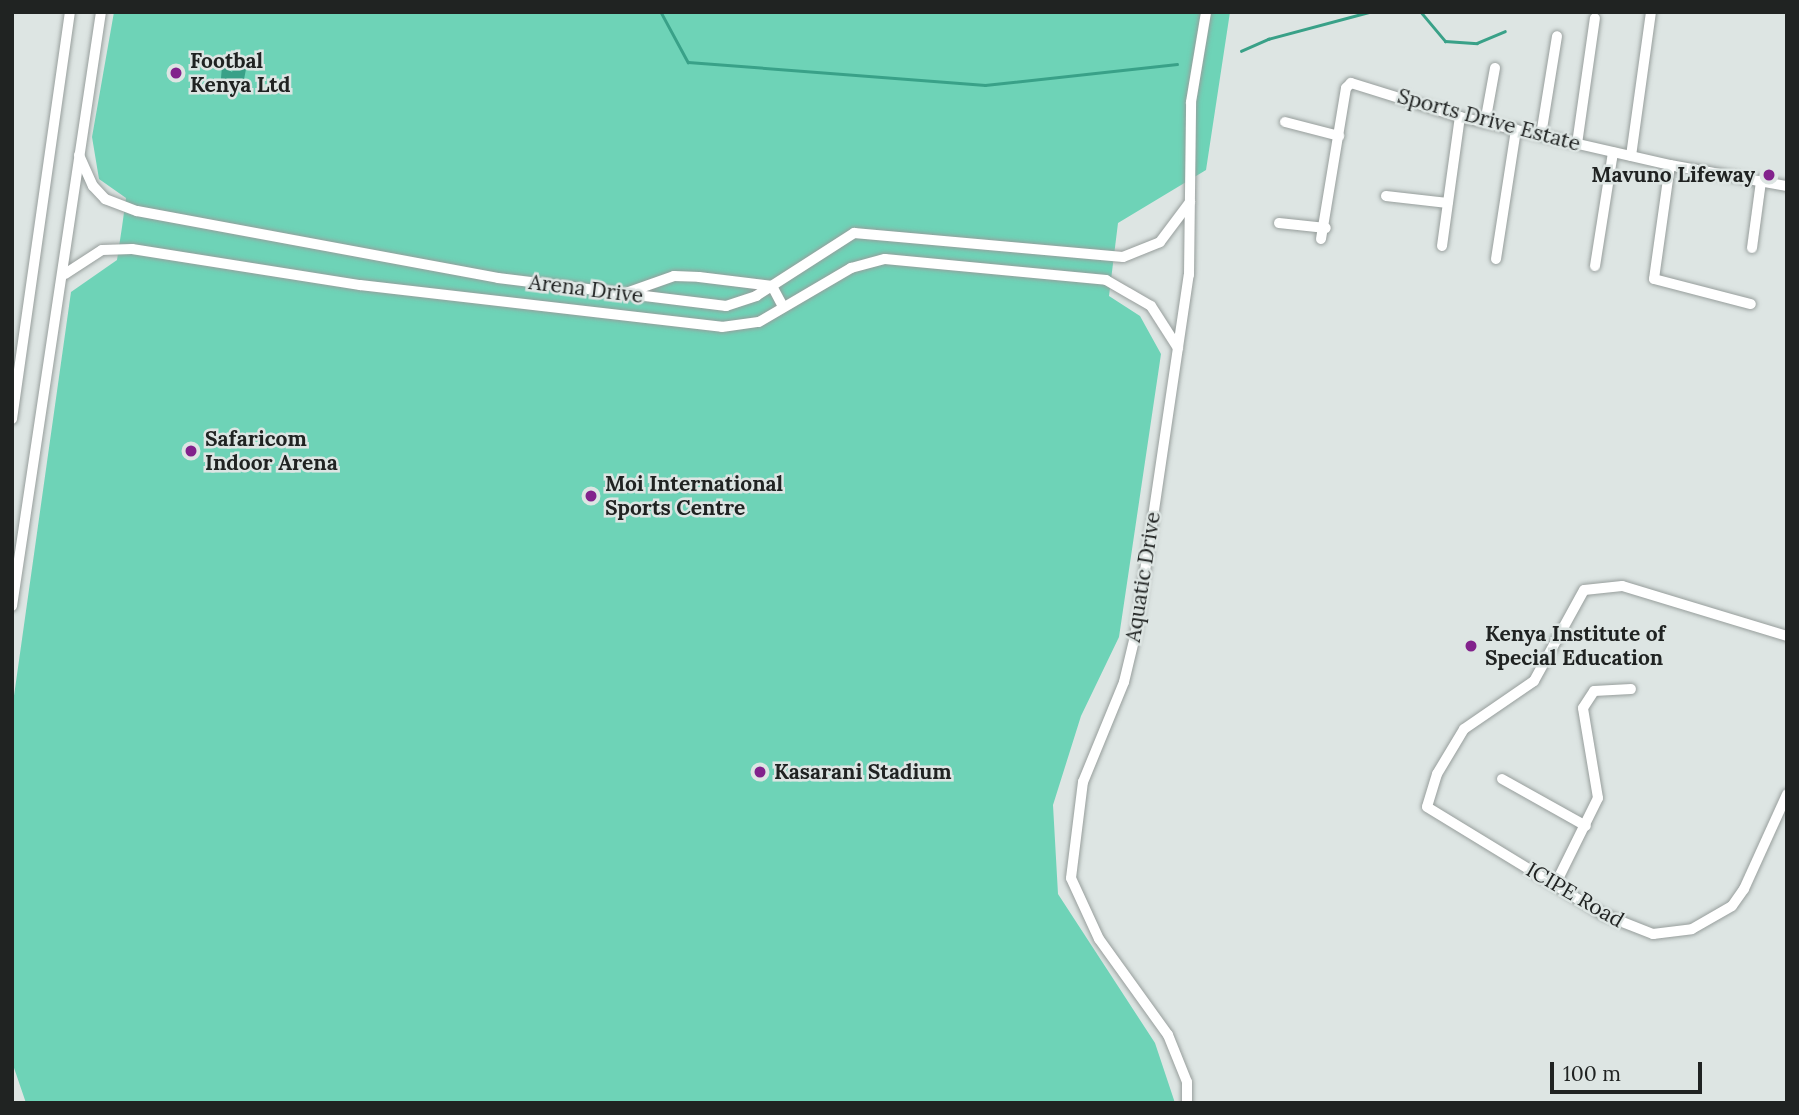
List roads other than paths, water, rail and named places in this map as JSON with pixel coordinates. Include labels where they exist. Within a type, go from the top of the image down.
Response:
[{"type":"street","points":[[12,419],[70,12]]},
{"type":"street","points":[[12,606],[65,274],[79,155],[101,12]]},
{"type":"street","name":"Aquatic Drive","points":[[1188,1103],[1187,1082],[1168,1035],[1099,939],[1070,878],[1083,782],[1124,682],[1136,632],[1189,275],[1191,102],[1206,12]]},
{"type":"street","points":[[1631,156],[1651,12]]},
{"type":"street","points":[[1577,144],[1595,18]]},
{"type":"street","points":[[1541,135],[1557,36]]},
{"type":"street","points":[[1485,122],[1495,68]]},
{"type":"street","name":"Sports Drive Estate","points":[[1279,223],[1323,234],[1339,136],[1351,83],[1460,117],[1670,165],[1787,186]]},
{"type":"street","points":[[1442,246],[1460,117]]},
{"type":"street","points":[[1285,122],[1339,136]]},
{"type":"street","points":[[1496,259],[1516,130]]},
{"type":"street","points":[[1595,266],[1613,152]]},
{"type":"street","name":"Arena Drive","points":[[79,155],[93,186],[105,199],[137,211],[342,251],[623,294],[726,306],[772,286],[854,233],[1105,258],[1123,257],[1160,242],[1190,202]]},
{"type":"street","points":[[1670,165],[1654,279],[1751,304]]},
{"type":"street","points":[[1752,248],[1760,181]]},
{"type":"street","points":[[1386,196],[1448,203]]},
{"type":"street","name":"Arena Drive","points":[[65,274],[102,250],[132,249],[360,285],[722,327],[759,322],[851,268],[885,259],[1106,279],[1151,306],[1178,348]]},
{"type":"street","points":[[1105,258],[1106,279]]},
{"type":"street","points":[[623,294],[674,276],[772,286],[783,307]]},
{"type":"street","name":"ICIPE Road","points":[[1787,636],[1622,586],[1584,590],[1534,681],[1464,729],[1437,774],[1427,807],[1630,928],[1653,933],[1692,929],[1721,915],[1744,889],[1787,794]]},
{"type":"street","points":[[1555,885],[1598,798],[1583,708],[1594,691],[1631,689]]},
{"type":"street","points":[[1502,779],[1586,826]]},
{"type":"waterway","points":[[661,12],[688,62],[985,85],[1177,64]]},
{"type":"waterway","points":[[1241,51],[1268,39],[1369,12]]},
{"type":"waterway","points":[[1421,12],[1445,41],[1477,43],[1505,31]]},
{"type":"place","name":"Footbal Kenya Ltd","points":[[176,73]]},
{"type":"place","name":"Mavuno Lifeway","points":[[1769,175]]},
{"type":"place","name":"Safaricom Indoor Arena","points":[[191,451]]},
{"type":"place","name":"Moi International Sports Centre","points":[[591,496]]},
{"type":"place","name":"Kenya Institute of Special Education","points":[[1471,646]]},
{"type":"place","name":"Kasarani Stadium","points":[[760,772]]}]
